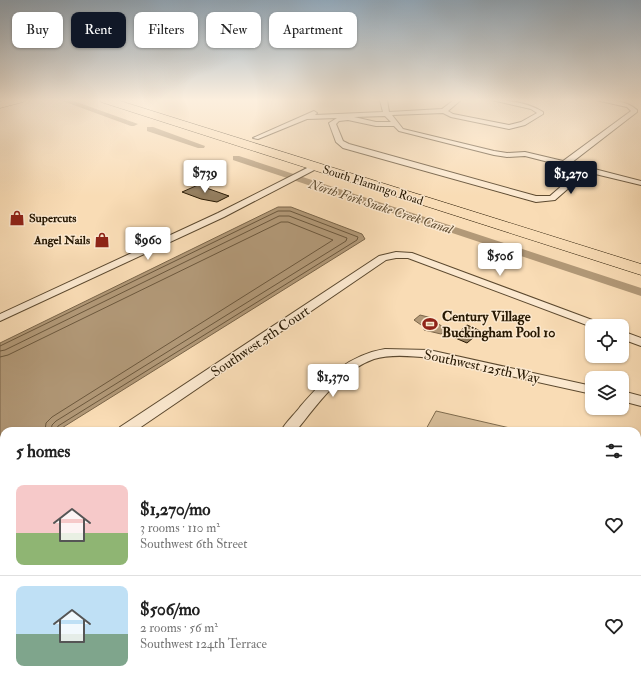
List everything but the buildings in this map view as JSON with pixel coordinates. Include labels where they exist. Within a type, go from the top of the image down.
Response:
[{"type":"highway","name":"South Flamingo Road","points":[[205,132],[641,270]]},
{"type":"highway","points":[[218,132],[238,138],[256,138]]},
{"type":"highway","name":"South Flamingo Road","points":[[236,132],[641,255]]},
{"type":"street","points":[[256,138],[271,132]]},
{"type":"street","points":[[336,132],[340,142],[346,146],[527,198],[544,200],[552,198],[586,169]]},
{"type":"street","points":[[407,132],[494,154],[524,154],[641,183]]},
{"type":"street","points":[[566,164],[608,132]]},
{"type":"street","points":[[0,318],[286,183],[316,167]]},
{"type":"street","name":"Southwest 5th Court","points":[[131,427],[383,258],[396,255],[409,255],[585,321]]},
{"type":"street","points":[[629,337],[641,342]]},
{"type":"street","name":"Southwest 125th Way","points":[[291,427],[329,383],[350,366],[372,356],[404,351],[429,354],[585,388]]},
{"type":"street","points":[[629,398],[641,401]]},
{"type":"shaded area","points":[[436,411],[506,427],[427,427]]},
{"type":"water","points":[[278,207],[291,207],[362,234],[365,239],[63,427],[0,427],[0,343]]},
{"type":"water","name":"Century Village Buckingham Pool 10","points":[[420,315],[436,319],[436,322],[447,330],[441,334],[424,330],[424,327],[414,320]]},
{"type":"waterway","name":"North Fork Snake Creek Canal","points":[[159,132],[201,146]]},
{"type":"waterway","name":"North Fork Snake Creek Canal","points":[[236,158],[641,292]]},
{"type":"place","name":"Supercuts","points":[[17,218]]},
{"type":"place","name":"Angel Nails","points":[[102,240]]},
{"type":"place","name":"Century Village Buckingham Pool 10","points":[[430,324]]}]
